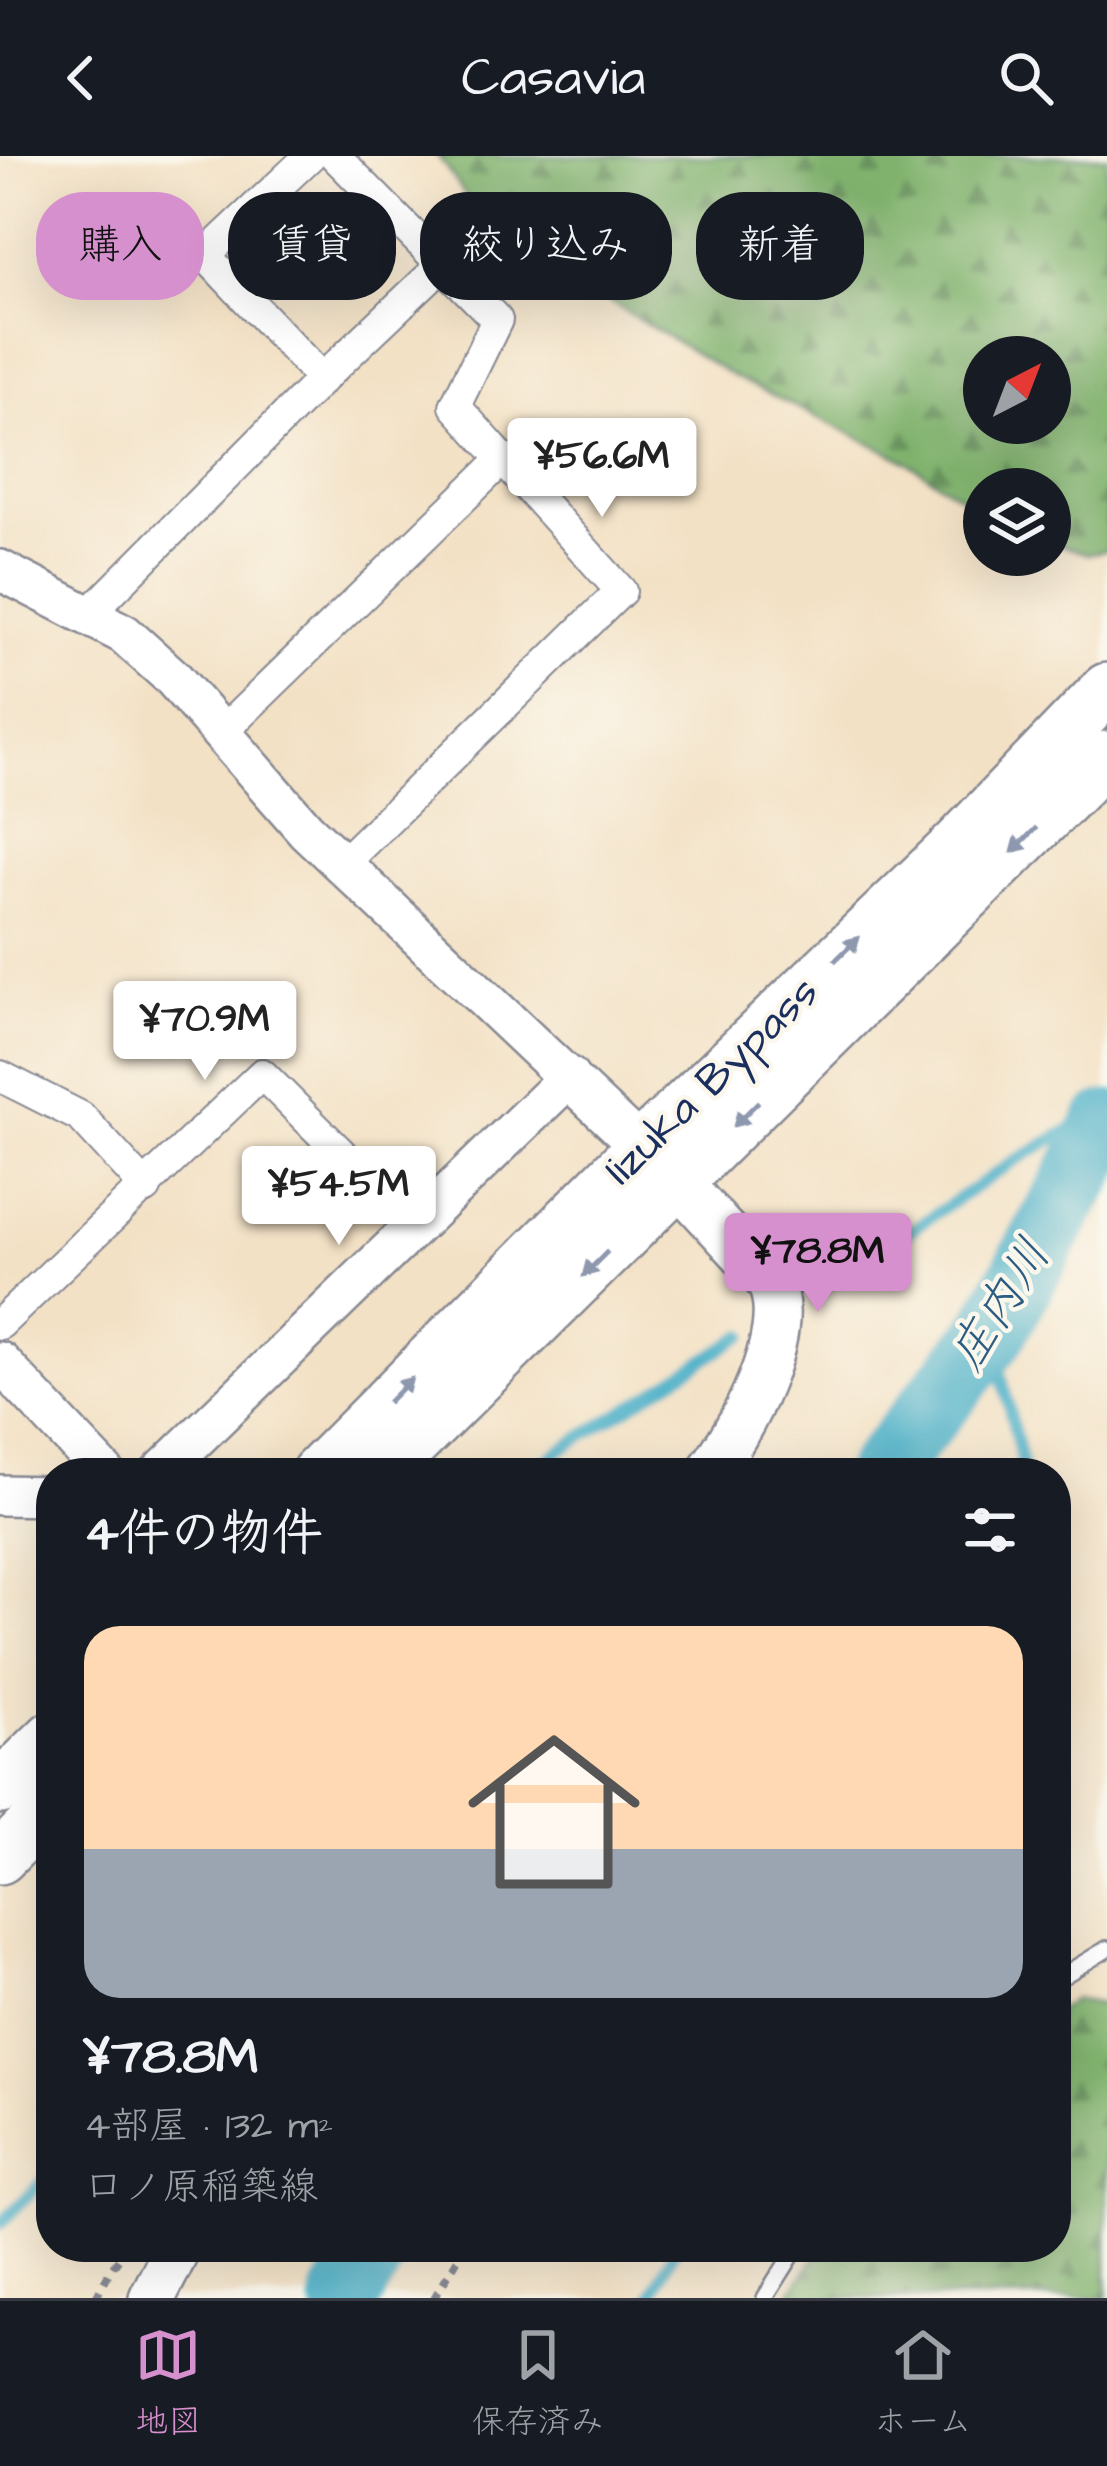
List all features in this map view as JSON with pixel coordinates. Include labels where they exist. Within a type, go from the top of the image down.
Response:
[{"type":"highway","name":"Iizuka Bypass","points":[[334,1458],[660,1164],[1107,689]]},
{"type":"highway","points":[[396,1458],[660,1164],[1107,758]]},
{"type":"highway","points":[[0,1788],[36,1753]]},
{"type":"highway","points":[[0,1858],[36,1822]]},
{"type":"main road","points":[[660,1164],[770,1283],[778,1315],[761,1376],[721,1458]]},
{"type":"main road","points":[[152,2298],[170,2262]]},
{"type":"street","points":[[310,156],[205,256],[322,379]]},
{"type":"street","points":[[335,156],[420,243]]},
{"type":"street","points":[[88,616],[420,286]]},
{"type":"street","points":[[342,864],[621,590],[454,406],[497,320],[477,300]]},
{"type":"street","points":[[221,733],[503,459]]},
{"type":"street","points":[[0,570],[124,634],[173,678],[305,830],[660,1164]]},
{"type":"street","points":[[0,1324],[262,1074],[415,1227]]},
{"type":"street","points":[[0,1076],[81,1117],[146,1188]]},
{"type":"street","points":[[176,1458],[569,1077]]},
{"type":"street","points":[[0,1362],[91,1458]]},
{"type":"street","points":[[0,1495],[36,1496]]},
{"type":"lane","points":[[1071,1971],[1107,1949]]},
{"type":"lane","points":[[764,2298],[787,2262]]},
{"type":"path","points":[[96,2298],[116,2262]]},
{"type":"path","points":[[434,2298],[456,2262]]},
{"type":"green space","points":[[438,156],[1107,156],[1107,550],[1088,554],[1071,549],[1071,468],[963,468],[963,498],[903,459],[732,376],[607,300],[672,300],[672,192],[463,192]]},
{"type":"green space","points":[[1071,2001],[1107,2005],[1107,2298],[786,2298],[812,2262],[1071,2262]]},
{"type":"waterway","points":[[814,1295],[1013,1162],[1107,1108]]},
{"type":"waterway","name":"庄内川","points":[[891,1458],[992,1334],[1107,1125]]},
{"type":"waterway","points":[[992,1334],[1021,1458]]},
{"type":"waterway","points":[[549,1458],[744,1335]]},
{"type":"waterway","points":[[0,2224],[36,2188]]},
{"type":"waterway","name":"庄内川","points":[[345,2298],[367,2262]]},
{"type":"waterway","points":[[651,2298],[669,2262]]}]
